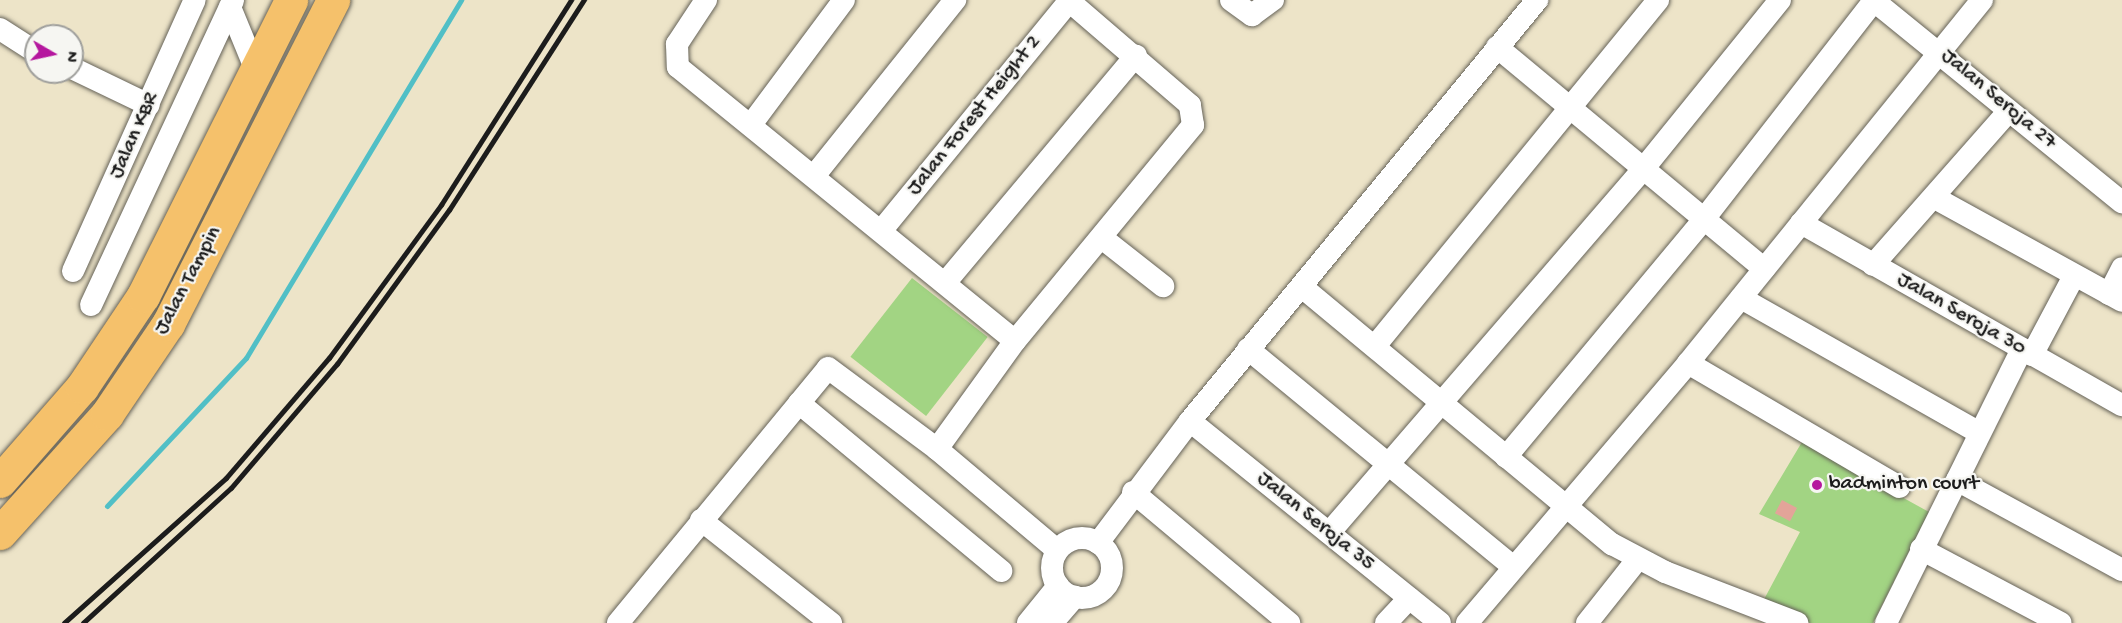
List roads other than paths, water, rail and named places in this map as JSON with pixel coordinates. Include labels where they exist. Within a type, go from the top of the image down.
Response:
[{"type":"highway","name":"Jalan Tampin","points":[[0,481],[82,387],[143,296],[291,0]]},
{"type":"highway","name":"Jalan Tampin","points":[[0,533],[107,414],[163,333],[333,0]]},
{"type":"street","name":"Jalan KBR","points":[[73,271],[195,0]]},
{"type":"street","points":[[706,0],[677,44],[678,67],[753,122],[814,176],[1015,340]]},
{"type":"street","points":[[753,122],[844,0]]},
{"type":"street","points":[[814,176],[955,0]]},
{"type":"street","points":[[937,448],[1015,340],[1189,132],[1194,118],[1190,105],[1136,55],[1069,0]]},
{"type":"street","name":"Jalan Forest Height 2","points":[[881,231],[1069,0]]},
{"type":"street","points":[[1231,0],[1265,8]]},
{"type":"street","points":[[1098,543],[1133,492],[1248,349],[1302,287],[1537,0]]},
{"type":"street","points":[[1375,346],[1659,0]]},
{"type":"street","points":[[1329,533],[1389,464],[1440,400],[1644,168],[1780,0]]},
{"type":"street","points":[[1506,457],[1704,219],[1873,0]]},
{"type":"street","name":"Jalan Seroja 27","points":[[1873,0],[1940,51],[2009,111],[2122,202]]},
{"type":"street","points":[[1467,623],[1563,507],[1688,363],[1982,0]]},
{"type":"street","points":[[232,3],[255,68]]},
{"type":"street","points":[[91,305],[232,3]]},
{"type":"street","points":[[0,29],[24,44]]},
{"type":"street","points":[[1497,47],[1764,269]]},
{"type":"street","points":[[945,283],[1136,55]]},
{"type":"street","points":[[84,75],[149,105]]},
{"type":"street","points":[[1873,265],[1935,198],[2009,111]]},
{"type":"street","points":[[1935,198],[2073,278],[2115,298],[2122,268]]},
{"type":"street","name":"Jalan Seroja 30","points":[[1801,223],[2122,405]]},
{"type":"street","points":[[1102,238],[1163,286]]},
{"type":"street","points":[[1886,623],[1980,433],[2073,278]]},
{"type":"street","points":[[1302,287],[1440,400],[1563,507],[1636,560],[1797,623]]},
{"type":"street","points":[[1741,298],[1980,433]]},
{"type":"street","points":[[1248,349],[1513,567]]},
{"type":"street","points":[[1688,363],[1899,487]]},
{"type":"street","points":[[618,623],[701,519],[828,368],[937,448],[1058,550]]},
{"type":"street","points":[[799,403],[1001,571]]},
{"type":"street","name":"Jalan Seroja 35","points":[[1190,421],[1440,623]]},
{"type":"street","points":[[1957,480],[2122,570]]},
{"type":"street","points":[[1133,492],[1289,623]]},
{"type":"street","points":[[701,519],[831,623]]},
{"type":"street","points":[[1081,538],[1098,543],[1110,557],[1107,584],[1093,596],[1066,591],[1052,569],[1058,550],[1081,538]]},
{"type":"street","points":[[1921,549],[2061,623]]},
{"type":"street","points":[[1590,622],[1636,560]]},
{"type":"street","points":[[1028,623],[1066,591]]},
{"type":"street","points":[[1052,623],[1066,591]]},
{"type":"street","points":[[1386,623],[1409,598]]},
{"type":"waterway","points":[[107,506],[246,358],[461,0]]},
{"type":"railway","points":[[64,623],[226,478],[329,358],[441,205],[571,0]]},
{"type":"railway","points":[[83,623],[231,488],[337,364],[449,210],[584,0]]},
{"type":"place","name":"badminton court","points":[[1817,485]]}]
